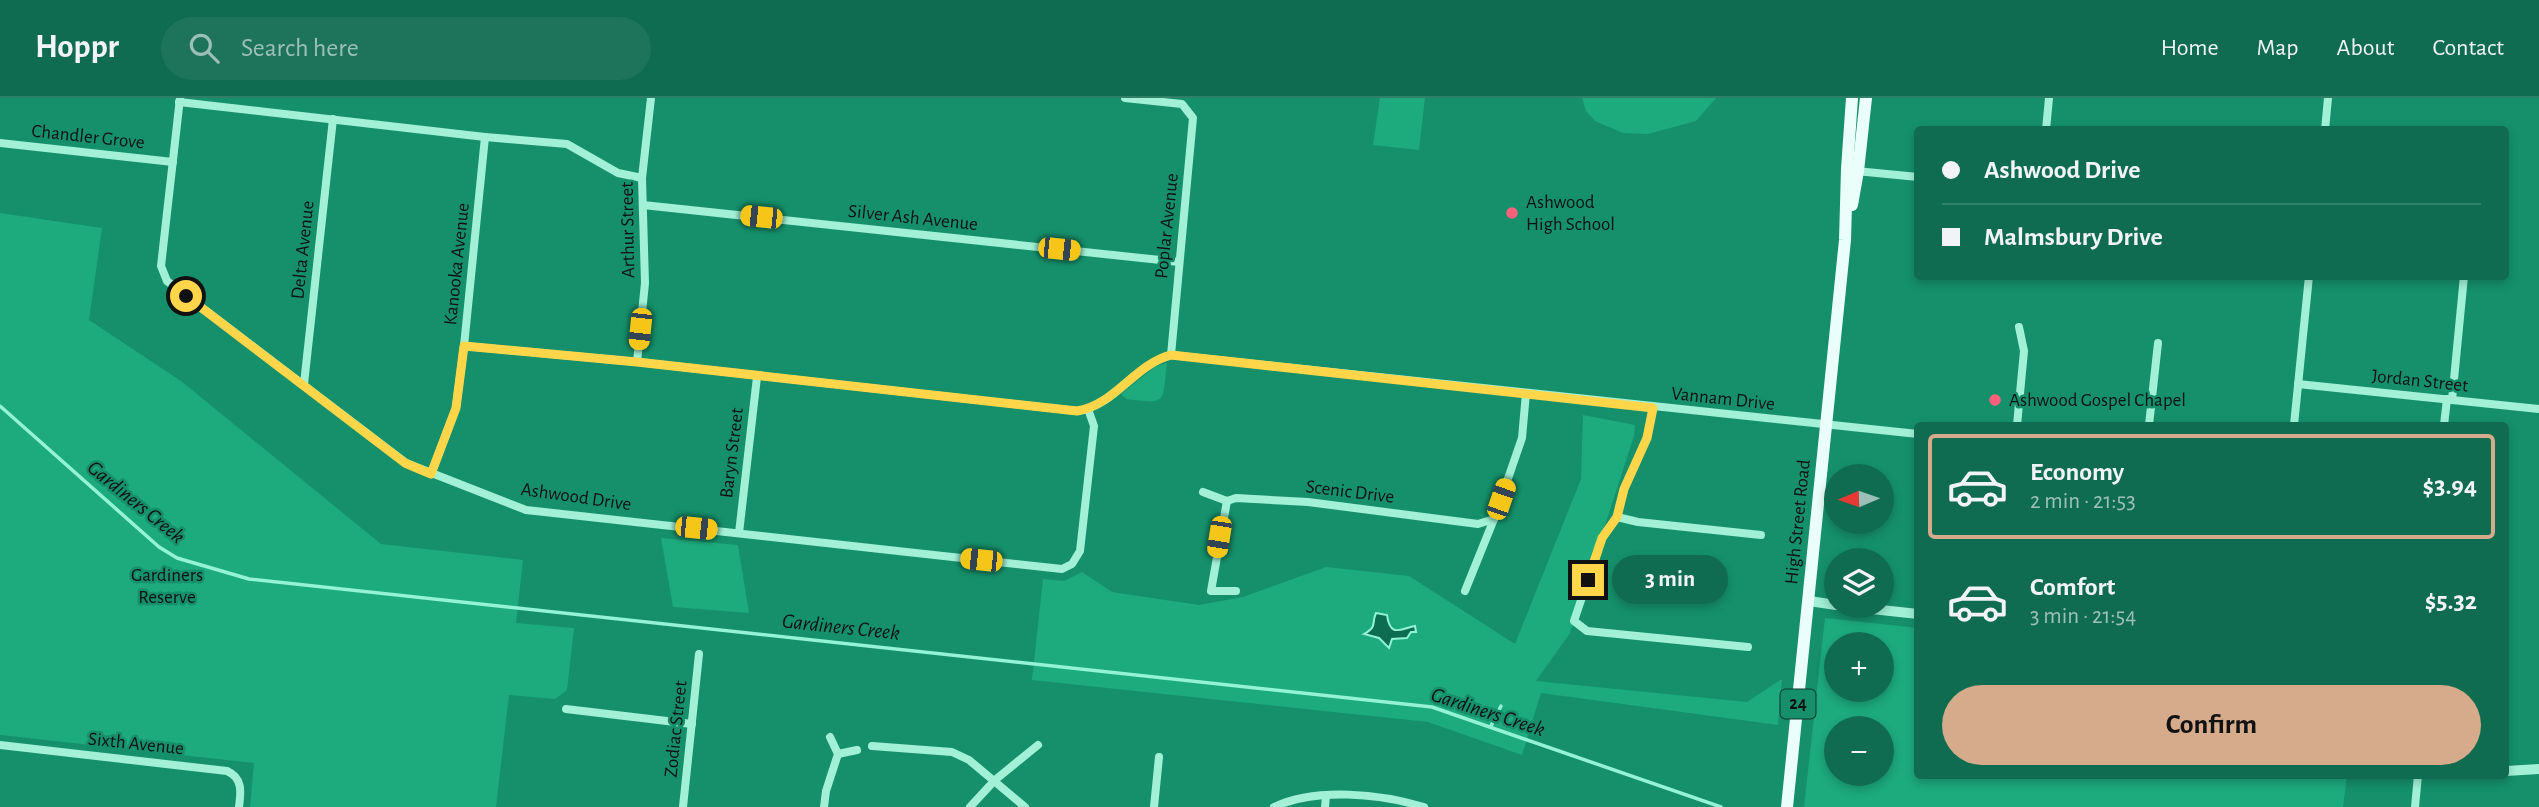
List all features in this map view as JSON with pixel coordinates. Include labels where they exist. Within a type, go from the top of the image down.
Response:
[{"type":"main road","name":"High Street Road","points":[[1852,98],[1852,170]]},
{"type":"main road","name":"High Street Road","points":[[1787,807],[1852,170],[1866,98]]},
{"type":"street","name":"Arthur Street","points":[[637,362],[645,282],[642,178],[651,98]]},
{"type":"street","name":"Poplar Avenue","points":[[1125,98],[1182,104],[1193,118],[1171,355]]},
{"type":"street","points":[[2046,126],[2049,98]]},
{"type":"street","points":[[2325,126],[2328,98]]},
{"type":"street","points":[[180,100],[485,137],[567,144],[618,173],[642,178]]},
{"type":"street","name":"Ashwood Drive","points":[[180,100],[161,266],[167,281],[405,463],[526,510],[1062,569],[1072,564],[1080,551],[1094,426],[1088,409]]},
{"type":"street","name":"Delta Avenue","points":[[304,384],[333,119]]},
{"type":"street","name":"Kanooka Avenue","points":[[431,474],[456,408],[485,137]]},
{"type":"street","name":"Chandler Grove","points":[[0,143],[173,162]]},
{"type":"street","points":[[1852,170],[1914,177]]},
{"type":"street","name":"Silver Ash Avenue","points":[[643,205],[1179,262]]},
{"type":"street","points":[[2294,422],[2309,280]]},
{"type":"street","points":[[2445,422],[2464,280]]},
{"type":"street","points":[[2017,422],[2024,351],[2019,327]]},
{"type":"street","points":[[2149,422],[2158,342]]},
{"type":"street","points":[[464,346],[637,362],[1077,411],[1096,406],[1154,361],[1171,355]]},
{"type":"street","name":"Vannam Drive","points":[[1171,355],[1827,425]]},
{"type":"street","name":"Baryn Street","points":[[738,533],[757,377]]},
{"type":"street","name":"Jordan Street","points":[[2298,384],[2539,409]]},
{"type":"street","points":[[1465,591],[1522,438],[1526,393]]},
{"type":"street","points":[[1653,408],[1647,438],[1624,489],[1617,517],[1602,538],[1574,621],[1587,631],[1748,647]]},
{"type":"street","points":[[1827,425],[1914,434]]},
{"type":"street","name":"Scenic Drive","points":[[1203,492],[1227,501],[1236,498],[1308,502],[1478,524],[1494,519]]},
{"type":"street","points":[[1227,501],[1211,591],[1236,591]]},
{"type":"street","points":[[1617,517],[1638,522],[1761,535]]},
{"type":"street","points":[[1809,601],[1824,603]]},
{"type":"street","points":[[1894,611],[1914,614]]},
{"type":"street","name":"Zodiac Street","points":[[683,807],[699,654]]},
{"type":"street","points":[[566,709],[692,724]]},
{"type":"street","points":[[824,807],[826,791],[838,754],[830,737]]},
{"type":"street","name":"Sixth Avenue","points":[[0,745],[227,771],[240,783],[239,807]]},
{"type":"street","points":[[970,807],[995,780],[1038,745]]},
{"type":"street","points":[[872,746],[952,752],[969,760],[1025,807]]},
{"type":"street","points":[[838,754],[857,750]]},
{"type":"street","points":[[1154,807],[1159,757]]},
{"type":"street","points":[[2509,771],[2539,769]]},
{"type":"street","points":[[2415,807],[2418,779]]},
{"type":"street","points":[[1274,807],[1300,799],[1322,797],[1369,797],[1424,807]]},
{"type":"street","points":[[1318,807],[1322,797]]},
{"type":"street","points":[[1322,797],[1325,807]]},
{"type":"green space","points":[[1380,98],[1425,98],[1419,150],[1373,145]]},
{"type":"green space","points":[[1582,98],[1716,98],[1696,121],[1648,134],[1623,133],[1595,121],[1586,111]]},
{"type":"green space","name":"Gardiners Reserve","points":[[0,213],[102,228],[89,320],[181,381],[381,544],[523,560],[516,623],[574,628],[567,690],[555,699],[509,695],[496,807],[250,807],[254,763],[0,735]]},
{"type":"green space","points":[[1167,363],[1163,394],[1156,401],[1126,399],[1121,394],[1156,366]]},
{"type":"green space","points":[[1583,415],[1635,425],[1634,436],[1570,633],[1536,681],[1747,702],[1782,679],[1778,725],[1541,693],[1522,755],[1428,722],[1032,680],[1043,579],[1064,581],[1082,572],[1112,592],[1199,605],[1243,597],[1326,567],[1409,576],[1515,644],[1581,479]]},
{"type":"green space","points":[[661,538],[738,545],[749,613],[673,607]]},
{"type":"green space","points":[[1825,618],[1914,628],[1914,779],[2346,779],[2343,807],[1804,807]]},
{"type":"shaded area","points":[[1376,613],[1387,615],[1394,630],[1415,626],[1416,632],[1411,632],[1407,638],[1392,639],[1389,648],[1379,638],[1364,634],[1373,627]]},
{"type":"waterway","name":"Gardiners Creek","points":[[0,406],[159,547],[177,558],[249,579],[1432,707],[1721,807]]},
{"type":"waterway","points":[[1491,726],[1501,706]]},
{"type":"place","name":"Ashwood High School","points":[[1512,213]]},
{"type":"place","name":"Ashwood Gospel Chapel","points":[[1995,400]]},
{"type":"route","points":[[186,296],[405,463],[431,474],[456,408],[464,346],[637,362],[1077,411],[1096,406],[1154,361],[1171,355],[1653,408],[1647,438],[1624,489],[1617,517],[1602,538],[1588,580]]}]
